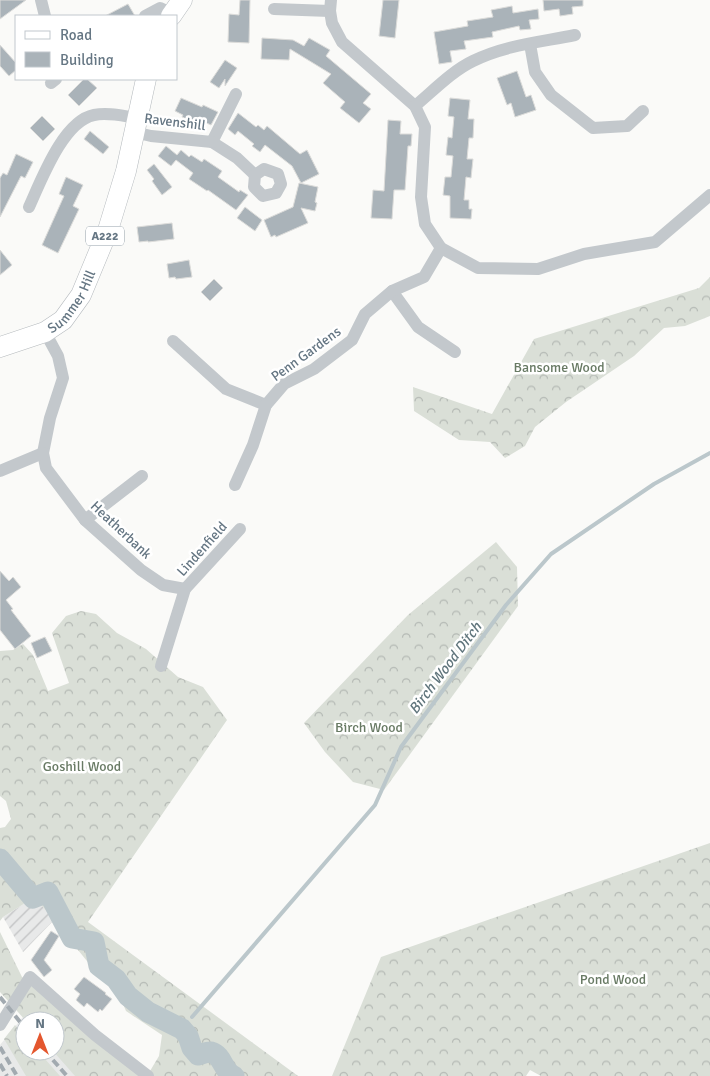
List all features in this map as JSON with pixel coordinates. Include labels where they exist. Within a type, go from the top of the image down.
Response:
[{"type":"main road","name":"Summer Hill","points":[[0,347],[45,332],[63,320],[81,294],[108,230],[126,171],[146,80]]},
{"type":"street","points":[[41,0],[45,15]]},
{"type":"street","points":[[274,9],[331,6],[332,23],[342,42],[415,106],[425,127],[421,197],[425,224],[442,248],[478,268],[538,269],[584,254],[655,242],[710,195]]},
{"type":"street","points":[[147,15],[160,8],[175,10]]},
{"type":"street","points":[[415,106],[449,77],[473,61],[509,48],[575,35]]},
{"type":"street","points":[[530,44],[535,72],[551,95],[592,128],[628,126],[643,111]]},
{"type":"street","name":"Ravenshill","points":[[212,142],[236,94]]},
{"type":"street","name":"Ravenshill","points":[[29,207],[56,148],[78,123],[86,117],[95,114],[135,125],[151,136],[212,142],[237,158],[255,175]]},
{"type":"street","name":"Penn Gardens","points":[[235,485],[253,445],[266,405],[284,384],[314,369],[352,340],[366,314],[392,291],[424,277],[442,248]]},
{"type":"street","points":[[392,291],[418,327],[455,352]]},
{"type":"street","points":[[0,471],[43,453],[50,418],[64,378],[58,356],[45,332]]},
{"type":"street","points":[[174,341],[226,389],[266,405]]},
{"type":"street","name":"Heatherbank","points":[[43,453],[46,468],[85,520],[141,570],[163,585],[185,589]]},
{"type":"street","points":[[85,520],[142,476]]},
{"type":"street","name":"Lindenfield","points":[[185,589],[240,529]]},
{"type":"street","points":[[160,666],[185,589]]},
{"type":"street","points":[[0,1025],[30,977],[95,1035],[148,1076]]},
{"type":"shaded area","points":[[30,900],[39,902],[54,920],[23,952],[3,917]]},
{"type":"shaded area","points":[[36,1001],[49,1011],[28,1011]]},
{"type":"shaded area","points":[[65,1023],[135,1076],[0,1076],[0,1045],[15,1027],[15,1061],[65,1061]]},
{"type":"green space","name":"Bansome Wood","points":[[710,277],[710,316],[685,326],[664,328],[634,356],[566,402],[535,427],[525,446],[505,458],[490,442],[459,440],[414,411],[413,387],[492,414],[534,339],[699,288]]},
{"type":"green space","name":"Birch Wood","points":[[496,542],[517,567],[518,606],[384,790],[353,782],[325,752],[304,723],[408,615]]},
{"type":"green space","name":"Goshill Wood","points":[[81,611],[96,614],[117,633],[146,649],[178,677],[203,687],[227,720],[88,922],[298,1076],[147,1076],[159,1056],[162,1035],[126,1011],[117,990],[91,966],[39,902],[30,900],[3,917],[0,921],[0,828],[5,827],[11,819],[6,801],[0,796],[0,651],[13,650],[23,644],[33,655],[48,691],[69,683],[52,633],[66,616]]},
{"type":"green space","name":"Pond Wood","points":[[710,843],[710,1076],[541,1076],[530,1070],[526,1076],[332,1076],[381,957]]},
{"type":"green space","points":[[0,932],[22,977],[61,1011],[17,1011],[0,992]]},
{"type":"green space","points":[[65,1015],[143,1076],[75,1076],[62,1061],[65,1061]]},
{"type":"green space","points":[[15,1025],[15,1058],[4,1039]]},
{"type":"green space","points":[[17,1061],[47,1061],[60,1076],[26,1076]]},
{"type":"building","points":[[0,0],[26,0],[0,19]]},
{"type":"building","points":[[240,0],[250,0],[249,43],[228,42],[229,14],[239,15]]},
{"type":"building","points":[[383,0],[399,0],[395,38],[379,36]]},
{"type":"building","points":[[543,0],[583,0],[583,6],[572,7],[573,14],[560,16],[559,9],[544,11]]},
{"type":"building","points":[[128,4],[134,15],[107,15]]},
{"type":"building","points":[[512,6],[513,13],[538,9],[539,19],[529,20],[531,29],[520,30],[519,26],[492,32],[493,37],[464,41],[466,49],[450,51],[452,62],[439,64],[434,32],[468,26],[467,21],[493,17],[491,10]]},
{"type":"building","points":[[262,38],[293,40],[304,46],[309,38],[330,50],[326,56],[371,94],[363,103],[371,109],[359,123],[340,108],[345,102],[323,83],[331,74],[290,49],[289,60],[261,59]]},
{"type":"building","points":[[0,45],[15,62],[15,71],[9,76],[0,66]]},
{"type":"building","points":[[225,60],[237,68],[225,86],[225,79],[219,88],[210,82]]},
{"type":"building","points":[[517,71],[526,97],[531,95],[536,110],[515,117],[511,103],[507,105],[497,78]]},
{"type":"building","points":[[83,80],[88,80],[97,88],[79,106],[68,95]]},
{"type":"building","points":[[181,98],[218,112],[211,125],[202,121],[200,125],[182,117],[183,115],[175,111]]},
{"type":"building","points":[[450,98],[470,100],[468,119],[474,119],[473,138],[469,138],[467,159],[473,159],[471,178],[466,177],[464,200],[469,200],[469,209],[472,209],[471,219],[450,218],[450,196],[443,195],[445,177],[451,177],[453,156],[446,155],[448,137],[452,138],[454,117],[448,116]]},
{"type":"building","points":[[238,113],[256,127],[258,125],[264,130],[267,126],[300,154],[307,150],[319,174],[301,183],[292,166],[265,145],[260,152],[252,146],[254,144],[238,131],[235,135],[228,129]]},
{"type":"building","points":[[42,116],[55,129],[43,141],[30,128]]},
{"type":"building","points":[[388,120],[401,121],[400,134],[412,134],[411,146],[408,146],[405,190],[394,190],[392,219],[371,218],[373,190],[384,191]]},
{"type":"building","points":[[90,131],[109,147],[103,154],[84,139]]},
{"type":"building","points":[[166,146],[177,155],[181,150],[189,157],[191,155],[202,162],[204,159],[222,171],[218,177],[239,192],[240,190],[248,195],[236,210],[189,179],[193,173],[176,160],[171,166],[158,156]]},
{"type":"building","points":[[16,154],[33,162],[25,178],[21,176],[0,217],[0,178],[3,173],[7,175]]},
{"type":"building","points":[[154,164],[172,187],[162,195],[147,170]]},
{"type":"building","points":[[66,177],[83,185],[73,206],[79,209],[58,253],[42,245],[64,196],[59,194]]},
{"type":"building","points":[[299,183],[318,187],[315,211],[301,208],[308,223],[276,237],[275,235],[271,237],[264,220],[293,207]]},
{"type":"building","points":[[245,207],[262,220],[255,231],[237,218]]},
{"type":"building","points":[[172,223],[174,239],[139,242],[137,227]]},
{"type":"building","points":[[0,250],[12,265],[0,275]]},
{"type":"building","points":[[189,260],[192,277],[169,278],[167,264]]},
{"type":"building","points":[[214,279],[223,288],[210,301],[201,292]]},
{"type":"building","points":[[0,571],[9,581],[13,577],[21,587],[6,600],[13,609],[11,610],[31,636],[15,649],[0,630]]},
{"type":"building","points":[[45,637],[52,651],[37,658],[31,643]]},
{"type":"building","points":[[51,931],[59,936],[44,960],[52,970],[44,977],[31,960]]},
{"type":"building","points":[[84,977],[112,999],[102,1011],[100,1009],[98,1012],[87,1003],[84,1007],[76,1000],[80,994],[74,989]]},
{"type":"waterway","name":"Birch Wood Ditch","points":[[192,1017],[375,805],[401,747],[506,605],[551,554],[654,484],[710,453]]},
{"type":"waterway","points":[[0,859],[33,898],[48,892],[72,938],[94,942],[99,966],[116,979],[128,996],[148,1012],[182,1029],[198,1055],[211,1052],[218,1056],[227,1071],[234,1076]]},
{"type":"railway","points":[[0,997],[15,1016]]},
{"type":"railway","points":[[0,1047],[17,1076]]},
{"type":"railway","points":[[54,1061],[67,1076]]},
{"type":"railway","points":[[0,1064],[7,1076]]}]
